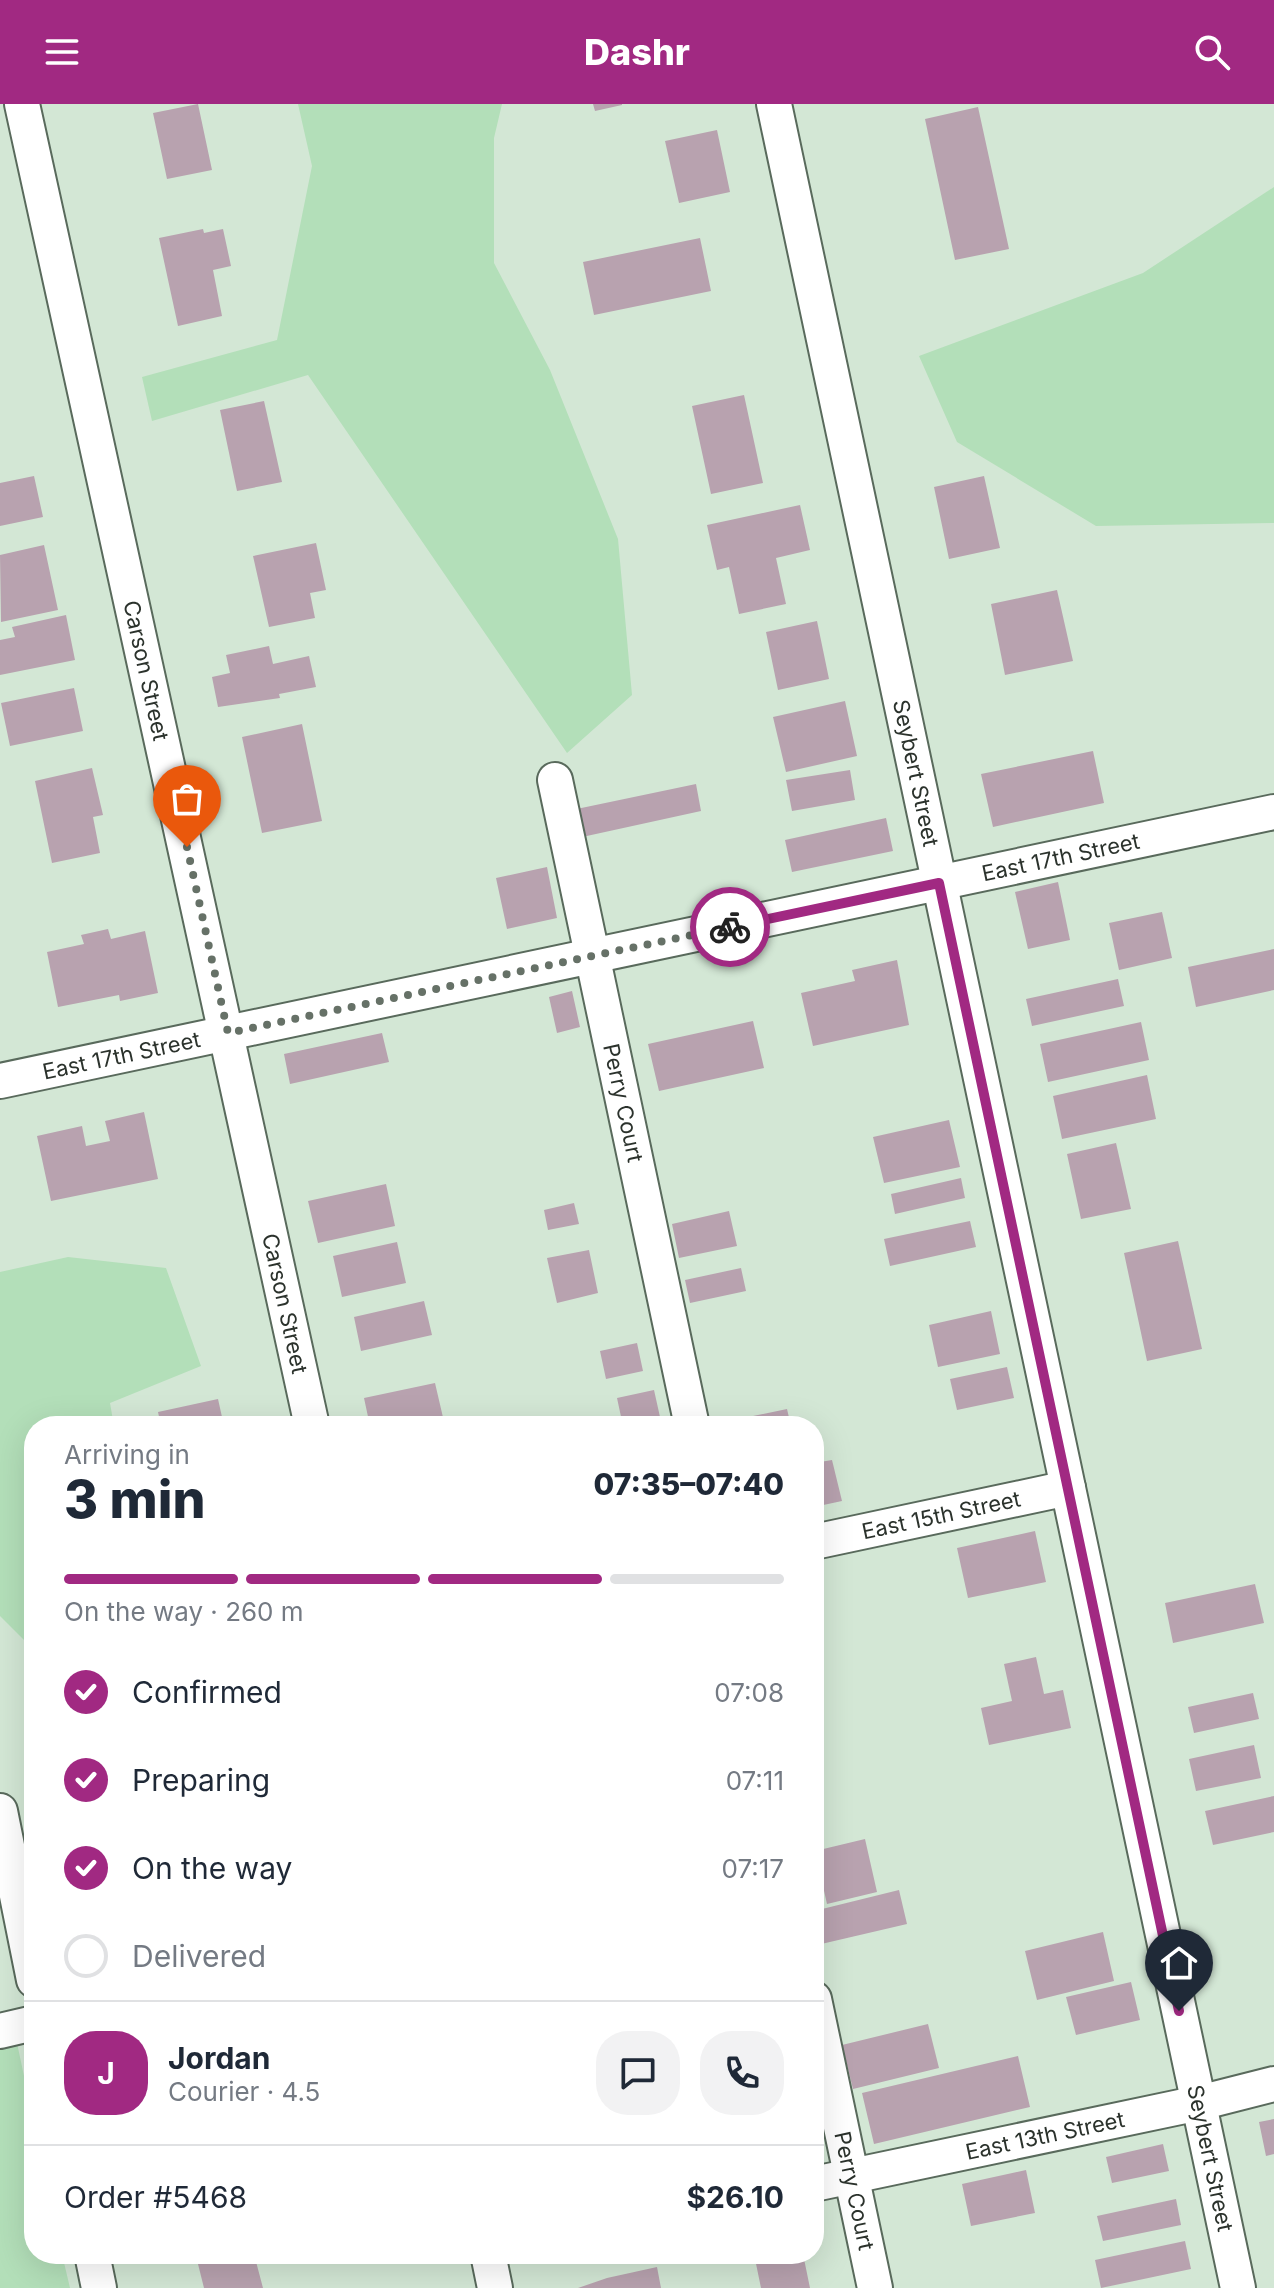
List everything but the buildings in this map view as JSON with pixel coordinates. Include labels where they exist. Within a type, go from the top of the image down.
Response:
[{"type":"street","name":"Carson Street","points":[[22,104],[310,1416]]},
{"type":"street","name":"Seybert Street","points":[[774,104],[1238,2288]]},
{"type":"street","name":"Perry Court","points":[[555,780],[690,1416]]},
{"type":"street","name":"East 17th Street","points":[[0,1081],[1274,812]]},
{"type":"street","name":"East 15th Street","points":[[824,1540],[1068,1488]]},
{"type":"street","points":[[0,1811],[24,1930]]},
{"type":"street","points":[[0,2031],[24,2025]]},
{"type":"street","name":"Perry Court","points":[[824,2046],[875,2288]]},
{"type":"street","name":"East 13th Street","points":[[824,2182],[1199,2103],[1274,2084]]},
{"type":"street","points":[[94,2264],[99,2288]]},
{"type":"street","points":[[490,2264],[495,2288]]},
{"type":"green space","points":[[298,104],[502,104],[494,138],[494,263],[550,370],[618,539],[632,695],[567,753],[308,375],[152,421],[142,377],[277,340],[312,166]]},
{"type":"green space","points":[[1274,187],[1274,523],[1096,526],[957,442],[919,356],[1143,273]]},
{"type":"green space","points":[[68,1257],[166,1268],[201,1366],[110,1403],[112,1416],[24,1416],[24,1640],[0,1616],[0,1272]]},
{"type":"green space","points":[[17,2043],[24,2076],[24,2264],[64,2264],[70,2288],[0,2288],[0,2046]]},
{"type":"way so far","points":[[187,847],[228,1033],[730,927]]},
{"type":"route","points":[[730,927],[939,883],[1179,2011]]}]
